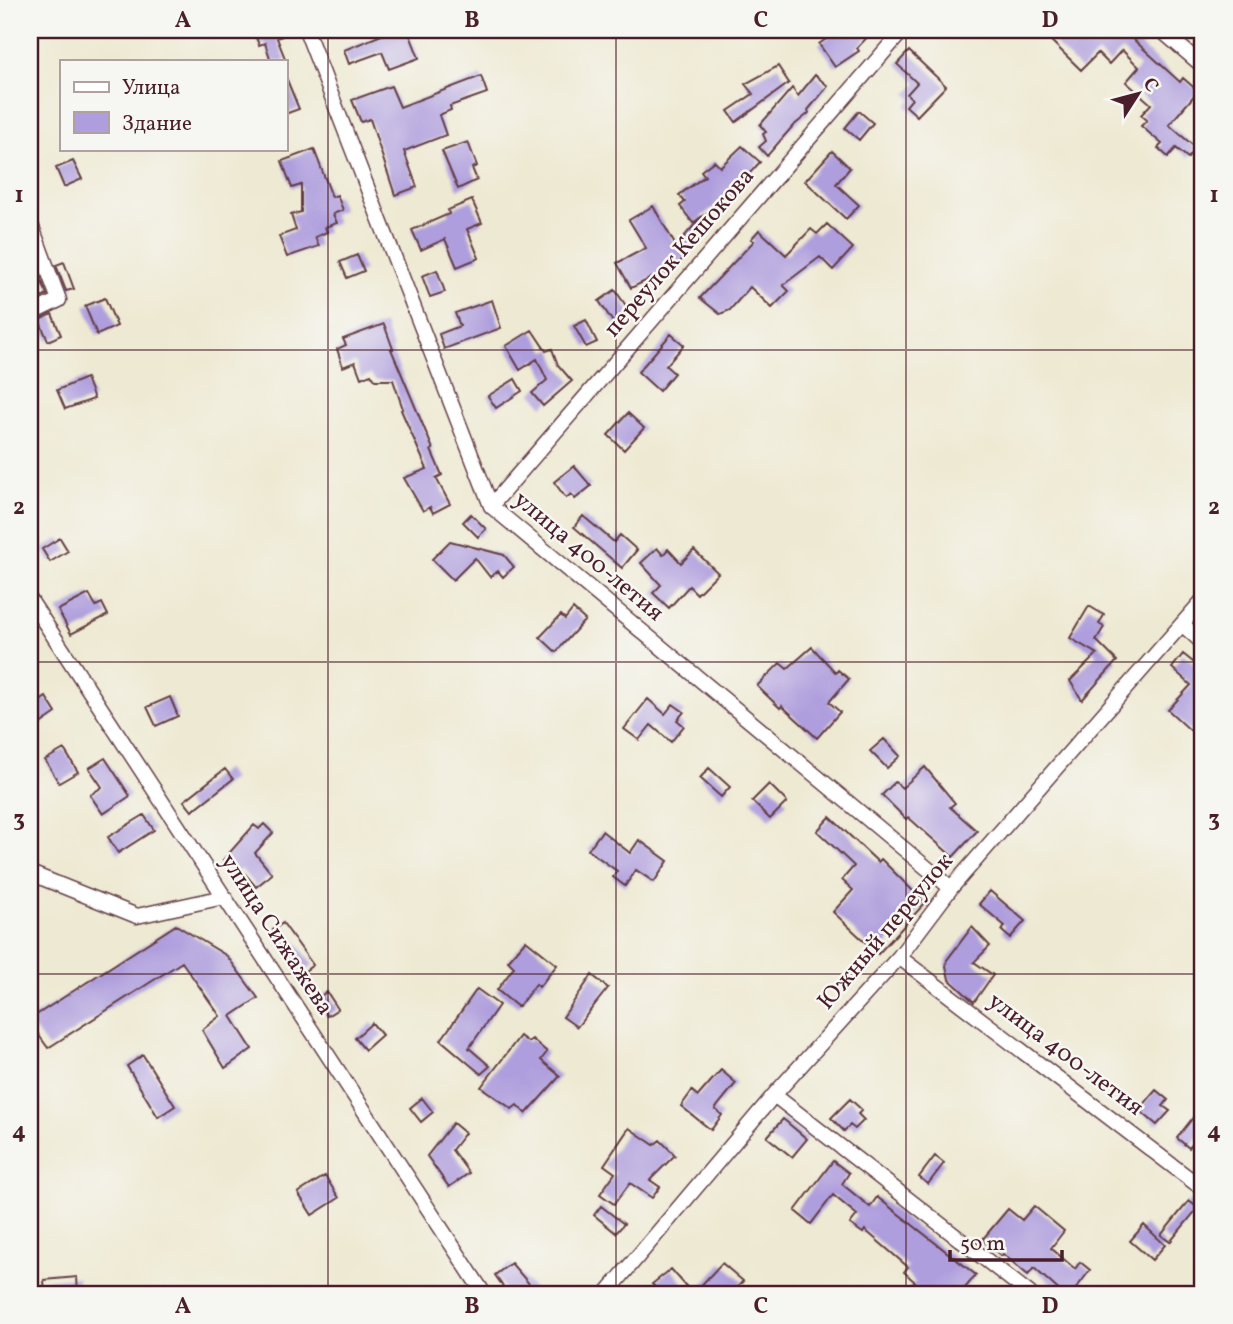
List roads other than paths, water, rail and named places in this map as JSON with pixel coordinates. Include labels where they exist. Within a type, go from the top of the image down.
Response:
[{"type":"street","name":"улица 400-летия","points":[[306,30],[491,506],[951,888]]},
{"type":"street","name":"переулок Кешокова","points":[[491,506],[903,30]]},
{"type":"street","points":[[1161,30],[1203,66]]},
{"type":"street","points":[[30,222],[59,300],[30,314]]},
{"type":"street","name":"улица Сижажева","points":[[30,600],[484,1294]]},
{"type":"street","name":"Южный переулок","points":[[606,1294],[774,1096],[899,957],[951,888],[1203,600]]},
{"type":"street","points":[[1182,624],[1203,643]]},
{"type":"street","points":[[30,873],[137,916],[224,897]]},
{"type":"street","name":"улица 400-летия","points":[[899,957],[1203,1189]]},
{"type":"street","points":[[774,1096],[1030,1294]]}]
